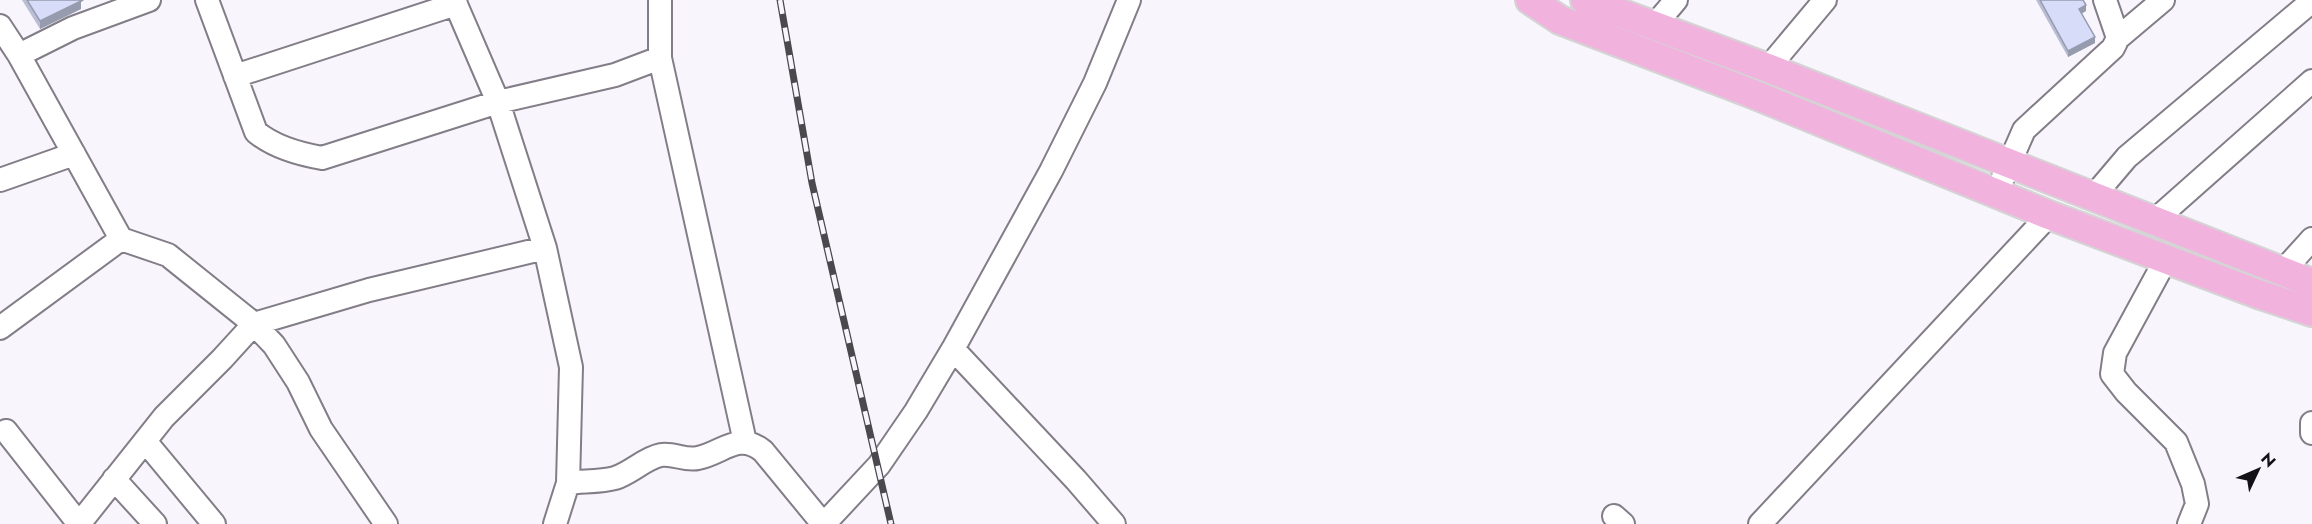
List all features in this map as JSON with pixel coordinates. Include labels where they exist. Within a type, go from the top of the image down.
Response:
[{"type":"main road","points":[[1530,0],[1560,20],[1748,92],[1995,194],[2312,312]]},
{"type":"main road","points":[[1585,0],[1615,7],[1654,26],[1768,68],[2312,283]]},
{"type":"street","points":[[19,55],[74,28],[149,0]]},
{"type":"street","points":[[207,0],[256,132],[266,140],[301,154],[322,158],[498,102],[615,75],[660,58]]},
{"type":"street","points":[[660,0],[660,58],[745,442]]},
{"type":"street","points":[[568,483],[614,478],[658,456],[670,454],[690,460],[701,458],[731,444],[745,442],[755,444],[763,450],[824,524],[879,465],[916,411],[953,349],[1051,171],[1095,83],[1129,0]]},
{"type":"street","points":[[1654,26],[1676,0]]},
{"type":"street","points":[[1768,68],[1825,0]]},
{"type":"street","points":[[2105,0],[2118,38]]},
{"type":"street","points":[[1995,194],[2024,130],[2106,57],[2118,38],[2163,0]]},
{"type":"street","points":[[2093,197],[2127,157],[2312,1]]},
{"type":"street","points":[[235,76],[455,2],[498,102],[545,248],[572,367],[568,483],[555,524]]},
{"type":"street","points":[[0,26],[19,55],[122,239],[168,255],[254,324],[274,345],[298,382],[321,429],[386,524]]},
{"type":"street","points":[[2154,221],[2312,81]]},
{"type":"street","points":[[0,180],[74,154]]},
{"type":"street","points":[[1760,524],[2049,215]]},
{"type":"street","points":[[0,328],[122,239]]},
{"type":"street","points":[[2283,271],[2312,239]]},
{"type":"street","points":[[6,431],[79,524],[164,417],[254,324],[369,290],[545,248]]},
{"type":"street","points":[[2166,259],[2115,352],[2112,374],[2126,392],[2176,442],[2193,484],[2197,504],[2189,524]]},
{"type":"street","points":[[953,349],[1076,480],[1114,524]]},
{"type":"street","points":[[2312,423],[2312,433]]},
{"type":"street","points":[[145,441],[214,524]]},
{"type":"street","points":[[114,479],[155,524]]},
{"type":"building","points":[[27,0],[80,0],[81,1],[40,21]]},
{"type":"building","points":[[2040,0],[2083,0],[2086,5],[2079,9],[2095,37],[2068,51]]},
{"type":"railway","points":[[780,0],[812,183],[891,524]]}]
